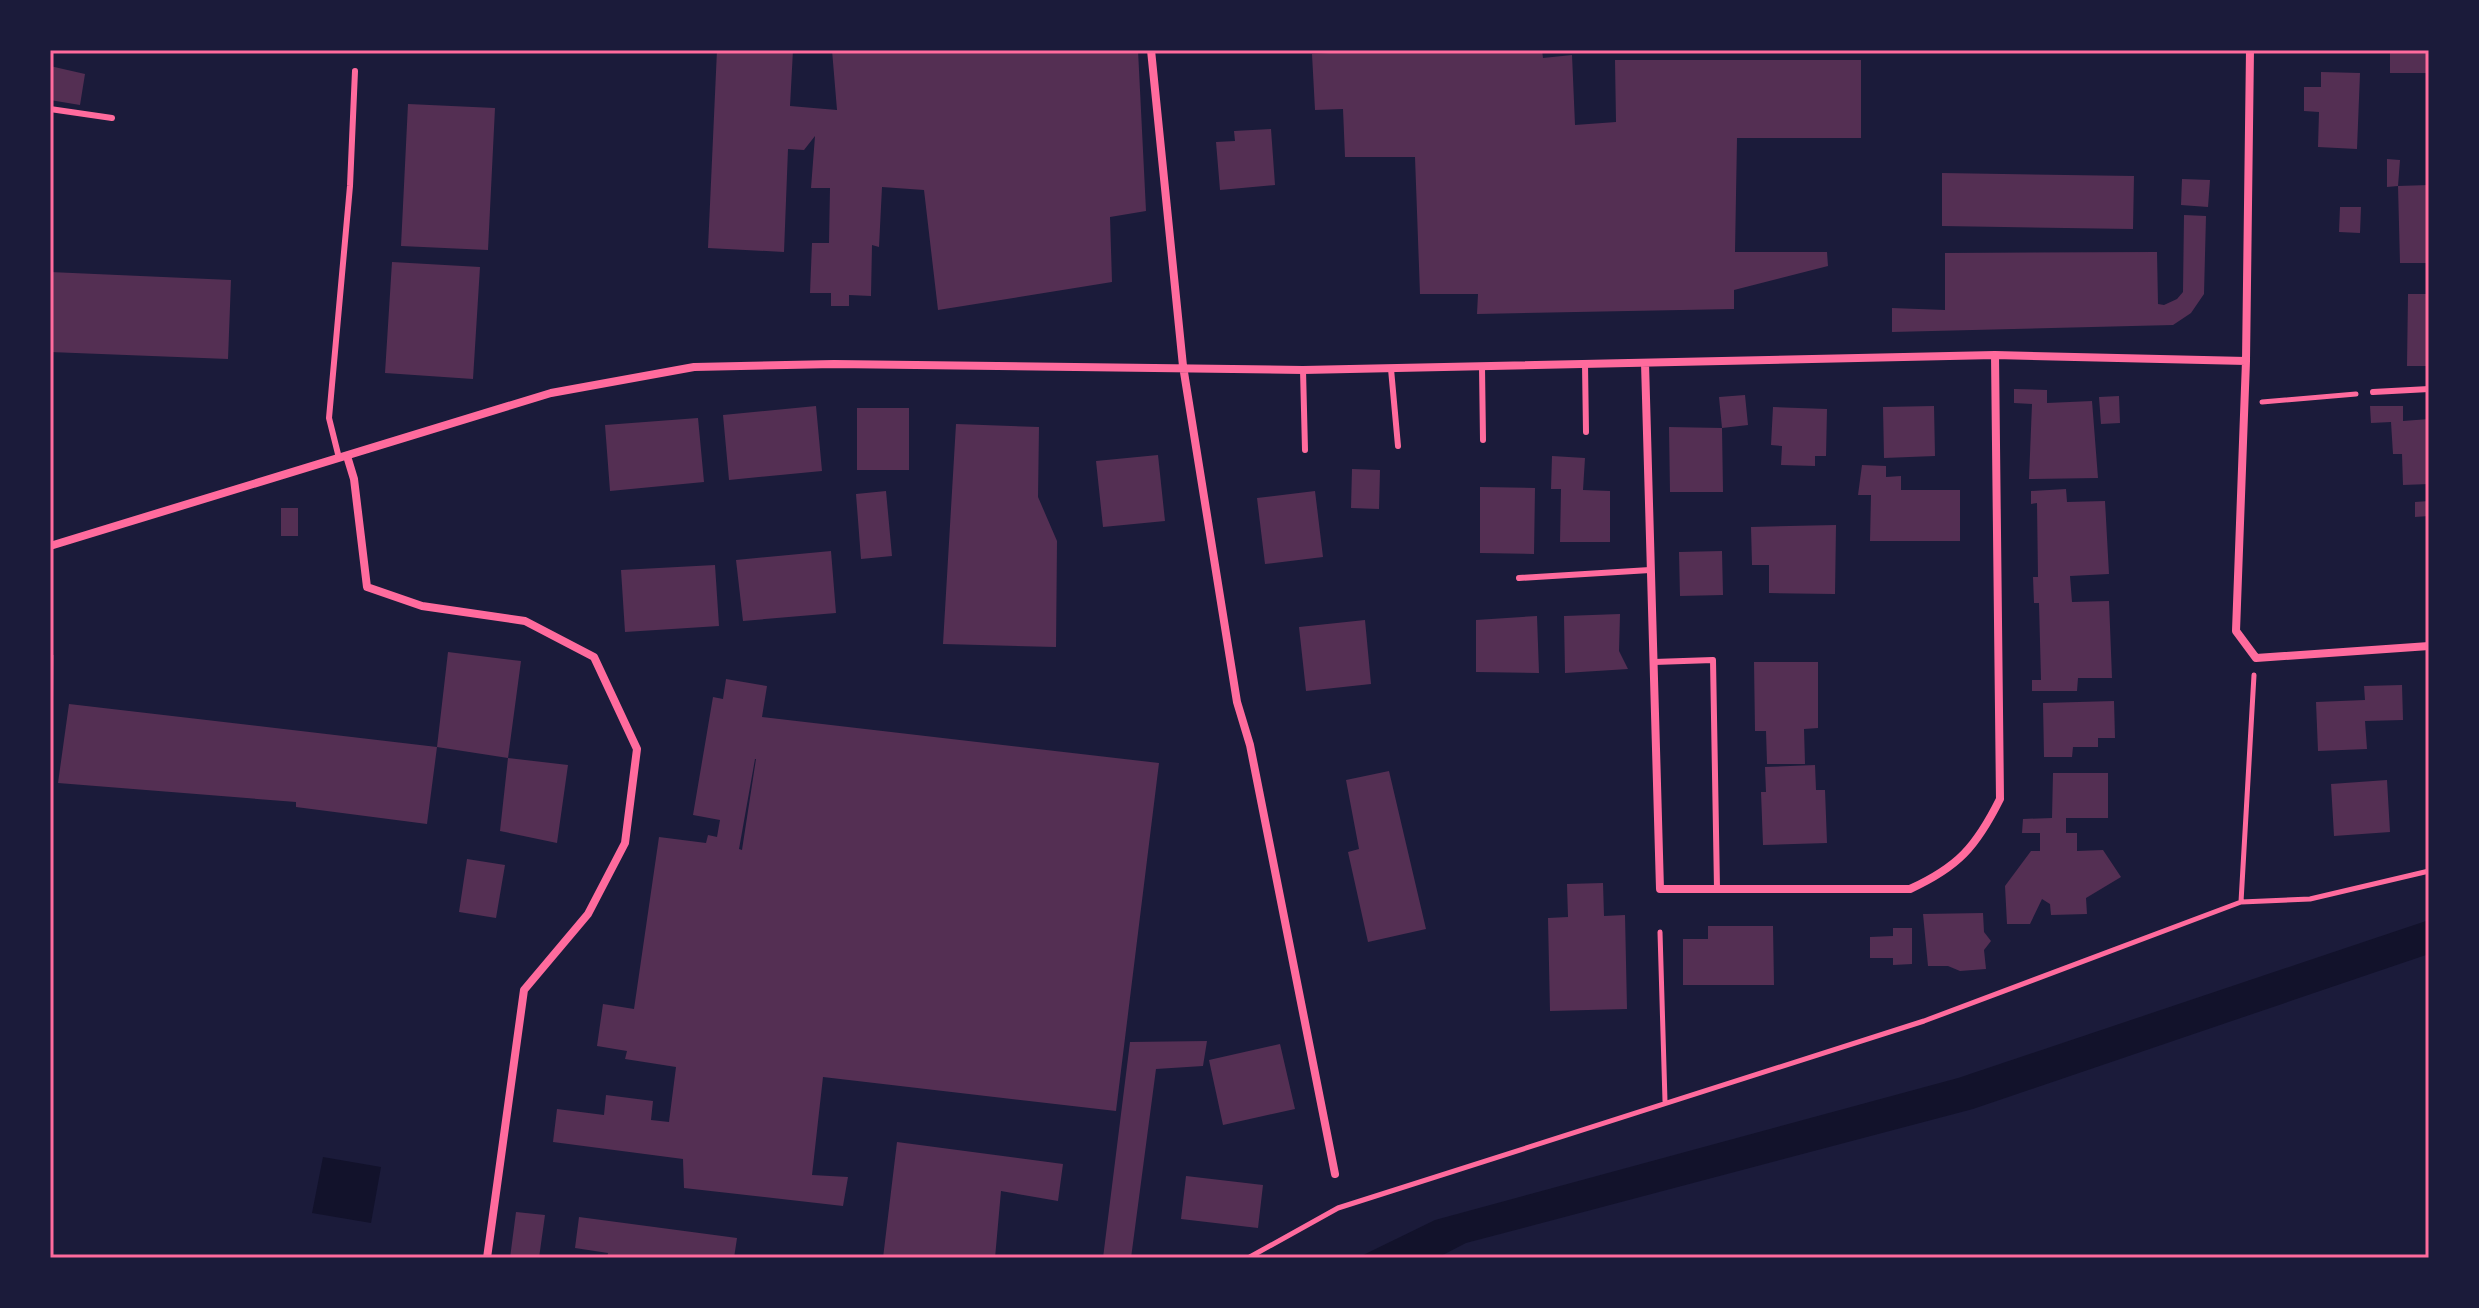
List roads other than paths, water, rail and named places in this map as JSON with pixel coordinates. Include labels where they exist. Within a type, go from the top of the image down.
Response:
[{"type":"street","points":[[1151,50],[1183,366],[1237,702],[1250,745],[1335,1174]]},
{"type":"street","points":[[2250,50],[2246,361],[2236,631],[2256,658],[2429,646]]},
{"type":"street","points":[[50,546],[551,393],[694,367],[834,364],[1183,366],[1303,370],[1995,355],[2246,361]]},
{"type":"street","points":[[1645,363],[1660,889],[1910,889],[1946,873],[1979,840],[2000,799],[1995,355]]},
{"type":"street","points":[[343,457],[354,479],[367,587],[422,606],[525,621],[594,657],[637,749],[625,843],[588,914],[524,990],[487,1258]]},
{"type":"lane","points":[[343,457],[329,418],[350,186],[355,71]]},
{"type":"lane","points":[[50,109],[112,118]]},
{"type":"lane","points":[[1585,364],[1586,432]]},
{"type":"lane","points":[[1482,367],[1483,440]]},
{"type":"lane","points":[[1391,369],[1398,446]]},
{"type":"lane","points":[[1303,370],[1305,450]]},
{"type":"lane","points":[[2373,392],[2429,389]]},
{"type":"lane","points":[[1519,578],[1650,570]]},
{"type":"lane","points":[[1654,662],[1713,660],[1717,888]]}]
